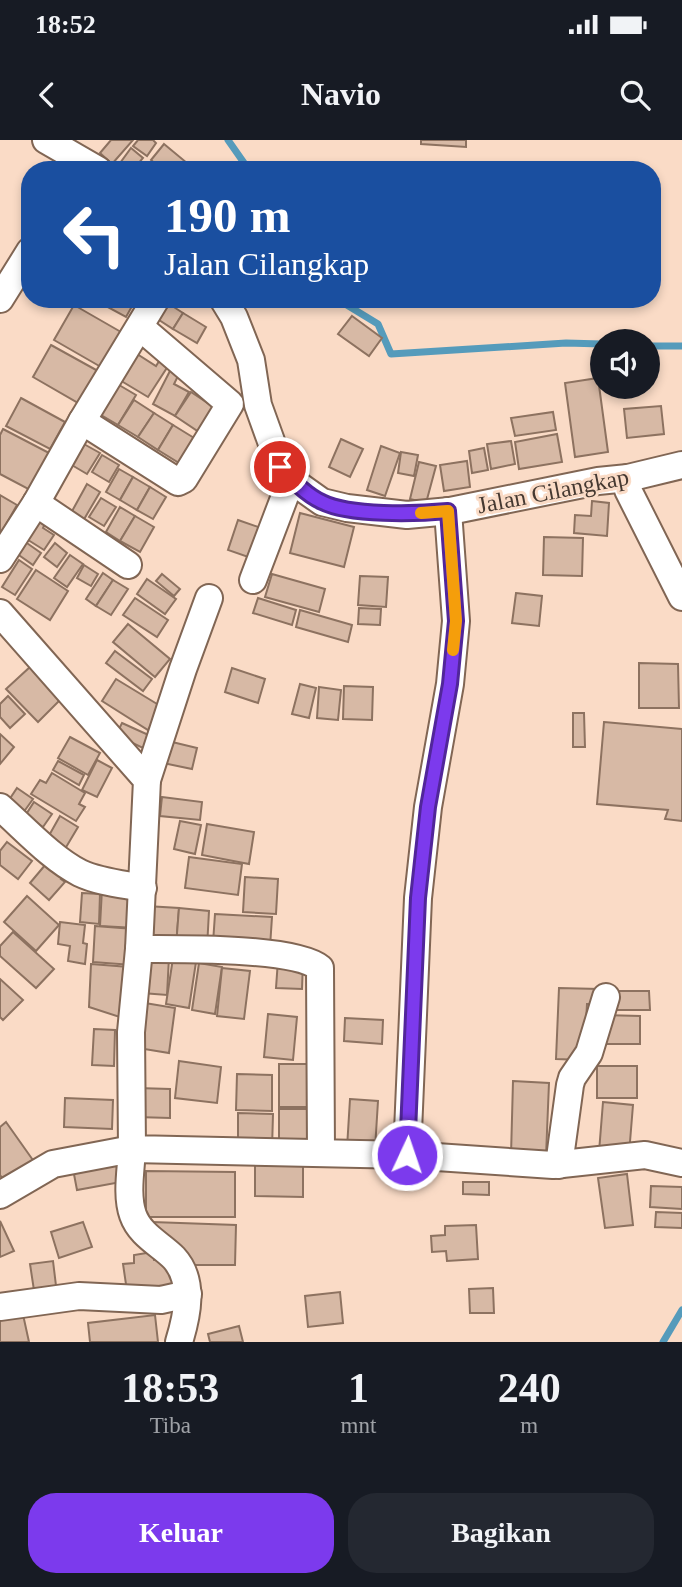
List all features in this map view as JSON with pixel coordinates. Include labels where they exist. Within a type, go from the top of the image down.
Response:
[{"type":"street","points":[[46,140],[79,161]]},
{"type":"street","points":[[0,299],[21,265]]},
{"type":"street","points":[[0,559],[151,308]]},
{"type":"street","name":"Jalan Cilangkap","points":[[228,308],[251,360],[258,405],[280,467],[291,480],[322,502],[347,508],[407,515],[448,511],[598,481],[628,478],[682,465]]},
{"type":"street","points":[[82,421],[178,482],[184,479],[230,404],[140,327]]},
{"type":"street","points":[[628,478],[628,490],[682,597]]},
{"type":"street","points":[[253,580],[291,480]]},
{"type":"street","points":[[36,503],[128,565]]},
{"type":"street","points":[[407,1155],[418,898],[428,807],[450,684],[456,621],[448,511]]},
{"type":"street","points":[[179,1342],[184,1327],[188,1294],[185,1274],[174,1258],[141,1229],[133,1215],[130,1198],[131,1032],[143,888],[147,780],[209,598]]},
{"type":"street","points":[[0,613],[147,780]]},
{"type":"street","points":[[0,807],[64,863],[80,873],[143,888]]},
{"type":"street","points":[[139,949],[277,955],[314,963],[320,968],[321,1152]]},
{"type":"street","points":[[559,1165],[572,1078],[589,1053],[606,997]]},
{"type":"street","points":[[0,1195],[53,1164],[131,1149],[407,1155],[559,1165],[645,1155],[682,1163]]},
{"type":"street","points":[[0,1307],[79,1296],[161,1300],[188,1294]]},
{"type":"building","points":[[111,140],[133,140],[115,161],[109,161],[100,153]]},
{"type":"building","points":[[138,140],[153,140],[156,143],[147,156],[133,146]]},
{"type":"building","points":[[421,140],[466,140],[466,147],[421,144]]},
{"type":"building","points":[[164,144],[185,161],[152,161]]},
{"type":"building","points":[[131,148],[143,158],[140,161],[122,161]]},
{"type":"building","points":[[72,308],[79,308],[121,332],[101,367],[54,340]]},
{"type":"building","points":[[110,308],[131,308],[126,317]]},
{"type":"building","points":[[162,308],[175,308],[183,313],[173,329],[156,318]]},
{"type":"building","points":[[183,313],[206,327],[197,343],[173,329]]},
{"type":"building","points":[[352,316],[382,338],[369,356],[338,334]]},
{"type":"building","points":[[51,345],[98,371],[80,404],[33,377]]},
{"type":"building","points":[[134,352],[156,366],[161,358],[170,363],[148,397],[118,379]]},
{"type":"building","points":[[172,367],[180,372],[174,384],[189,392],[175,416],[153,404]]},
{"type":"building","points":[[590,379],[590,399],[601,399],[608,452],[575,457],[565,383]]},
{"type":"building","points":[[114,382],[136,395],[118,425],[96,412]]},
{"type":"building","points":[[191,392],[215,408],[199,432],[175,416]]},
{"type":"building","points":[[21,398],[65,422],[50,449],[6,426]]},
{"type":"building","points":[[134,400],[154,413],[138,437],[118,425]]},
{"type":"building","points":[[661,406],[664,434],[627,438],[624,409]]},
{"type":"building","points":[[553,412],[556,430],[515,436],[511,418]]},
{"type":"building","points":[[154,413],[173,425],[158,450],[138,437]]},
{"type":"building","points":[[173,425],[199,441],[184,466],[158,450]]},
{"type":"building","points":[[3,429],[51,454],[32,491],[0,474],[0,435]]},
{"type":"building","points":[[557,434],[562,462],[519,469],[515,442]]},
{"type":"building","points":[[341,439],[363,449],[350,477],[329,467]]},
{"type":"building","points":[[511,441],[515,464],[491,469],[487,444]]},
{"type":"building","points":[[82,443],[100,453],[87,474],[70,464]]},
{"type":"building","points":[[381,446],[400,453],[385,496],[367,490]]},
{"type":"building","points":[[484,448],[488,470],[472,473],[469,451]]},
{"type":"building","points":[[401,452],[418,455],[414,476],[398,473]]},
{"type":"building","points":[[102,455],[119,465],[109,482],[92,472]]},
{"type":"building","points":[[467,461],[470,487],[444,491],[440,465]]},
{"type":"building","points":[[419,462],[436,466],[426,503],[410,499]]},
{"type":"building","points":[[119,469],[133,477],[120,500],[106,492]]},
{"type":"building","points":[[133,477],[150,487],[137,510],[120,500]]},
{"type":"building","points":[[87,484],[100,492],[83,521],[71,513]]},
{"type":"building","points":[[150,487],[166,497],[153,519],[137,510]]},
{"type":"building","points":[[0,495],[17,505],[0,535]]},
{"type":"building","points":[[101,498],[116,507],[104,526],[89,517]]},
{"type":"building","points":[[592,501],[609,503],[607,536],[574,533],[575,515],[591,516]]},
{"type":"building","points":[[120,507],[135,516],[120,541],[106,532]]},
{"type":"building","points":[[300,513],[354,527],[344,567],[290,553]]},
{"type":"building","points":[[135,516],[154,527],[140,552],[120,541]]},
{"type":"building","points":[[37,517],[46,522],[43,528],[54,535],[44,550],[25,538]]},
{"type":"building","points":[[238,520],[264,529],[254,559],[228,550]]},
{"type":"building","points":[[544,537],[583,538],[582,576],[543,575]]},
{"type":"building","points":[[24,541],[41,553],[33,565],[16,553]]},
{"type":"building","points":[[55,543],[67,553],[57,567],[44,557]]},
{"type":"building","points":[[70,555],[83,564],[67,587],[54,578]]},
{"type":"building","points":[[19,560],[32,569],[15,595],[2,587]]},
{"type":"building","points":[[84,565],[98,574],[91,586],[77,578]]},
{"type":"building","points":[[36,570],[68,591],[50,620],[17,599]]},
{"type":"building","points":[[103,573],[113,580],[96,606],[86,599]]},
{"type":"building","points":[[162,574],[180,589],[174,596],[156,581]]},
{"type":"building","points":[[272,574],[325,589],[319,612],[265,597]]},
{"type":"building","points":[[360,576],[388,577],[386,607],[358,605]]},
{"type":"building","points":[[147,579],[176,599],[165,614],[137,594]]},
{"type":"building","points":[[113,580],[128,589],[111,615],[96,606]]},
{"type":"building","points":[[516,593],[542,596],[539,626],[512,623]]},
{"type":"building","points":[[135,598],[168,620],[157,637],[123,615]]},
{"type":"building","points":[[258,598],[296,610],[292,625],[253,613]]},
{"type":"building","points":[[359,608],[381,609],[380,625],[358,624]]},
{"type":"building","points":[[300,610],[352,625],[348,642],[296,627]]},
{"type":"building","points":[[128,624],[170,659],[155,677],[113,642]]},
{"type":"building","points":[[115,651],[152,679],[143,691],[106,663]]},
{"type":"building","points":[[639,663],[678,664],[679,708],[639,708]]},
{"type":"building","points":[[30,667],[61,699],[38,722],[6,689]]},
{"type":"building","points":[[232,668],[265,679],[258,703],[225,692]]},
{"type":"building","points":[[116,679],[162,707],[148,730],[102,701]]},
{"type":"building","points":[[300,684],[316,688],[309,718],[292,714]]},
{"type":"building","points":[[344,686],[373,687],[372,720],[343,719]]},
{"type":"building","points":[[319,687],[341,690],[338,720],[317,718]]},
{"type":"building","points":[[8,696],[25,714],[10,728],[0,717],[0,704]]},
{"type":"building","points":[[573,713],[584,713],[585,747],[573,747]]},
{"type":"building","points":[[604,722],[682,729],[682,821],[665,819],[668,810],[597,804]]},
{"type":"building","points":[[122,723],[153,737],[147,750],[116,735]]},
{"type":"building","points":[[0,734],[14,747],[0,764]]},
{"type":"building","points":[[70,737],[100,753],[88,775],[58,758]]},
{"type":"building","points":[[168,741],[197,748],[192,769],[163,763]]},
{"type":"building","points":[[97,760],[112,768],[97,797],[82,790]]},
{"type":"building","points":[[58,761],[84,775],[79,785],[53,770]]},
{"type":"building","points":[[52,773],[85,793],[79,804],[85,807],[76,821],[31,794],[40,780],[46,783]]},
{"type":"building","points":[[17,788],[33,799],[23,813],[7,803]]},
{"type":"building","points":[[162,797],[202,802],[200,820],[160,816]]},
{"type":"building","points":[[34,802],[52,814],[43,827],[25,816]]},
{"type":"building","points":[[60,816],[78,827],[65,849],[47,839]]},
{"type":"building","points":[[180,821],[201,825],[195,854],[174,849]]},
{"type":"building","points":[[207,824],[254,832],[249,864],[202,855]]},
{"type":"building","points":[[7,842],[32,861],[18,879],[0,865],[0,851]]},
{"type":"building","points":[[189,857],[242,864],[238,895],[185,888]]},
{"type":"building","points":[[51,858],[67,872],[61,879],[65,882],[49,900],[30,883]]},
{"type":"building","points":[[245,877],[278,879],[276,914],[243,912]]},
{"type":"building","points":[[102,889],[138,891],[136,928],[100,926]]},
{"type":"building","points":[[82,893],[100,894],[99,924],[80,922]]},
{"type":"building","points":[[27,896],[59,925],[36,951],[4,922]]},
{"type":"building","points":[[146,906],[179,908],[176,946],[143,943]]},
{"type":"building","points":[[179,908],[209,911],[207,948],[176,946]]},
{"type":"building","points":[[215,914],[272,917],[270,947],[213,943]]},
{"type":"building","points":[[60,922],[85,925],[85,964],[68,961],[70,946],[58,944]]},
{"type":"building","points":[[95,926],[134,929],[132,965],[93,962]]},
{"type":"building","points":[[13,932],[54,969],[36,988],[0,956],[0,946]]},
{"type":"building","points":[[144,955],[169,957],[167,995],[142,993]]},
{"type":"building","points":[[173,958],[196,962],[189,1008],[166,1004]]},
{"type":"building","points":[[278,960],[303,962],[302,989],[276,988]]},
{"type":"building","points":[[199,963],[222,967],[215,1014],[192,1010]]},
{"type":"building","points":[[91,964],[129,967],[126,1019],[89,1007]]},
{"type":"building","points":[[222,968],[250,971],[244,1019],[217,1016]]},
{"type":"building","points":[[0,979],[23,1000],[3,1020],[0,1017]]},
{"type":"building","points":[[559,988],[599,989],[598,1004],[587,1004],[584,1060],[556,1059]]},
{"type":"building","points":[[610,991],[649,991],[650,1010],[610,1010]]},
{"type":"building","points":[[145,1003],[175,1008],[169,1053],[138,1048]]},
{"type":"building","points":[[268,1014],[297,1017],[293,1060],[264,1057]]},
{"type":"building","points":[[602,1015],[640,1016],[640,1044],[602,1044]]},
{"type":"building","points":[[345,1018],[383,1020],[382,1044],[344,1041]]},
{"type":"building","points":[[94,1029],[115,1030],[114,1066],[92,1065]]},
{"type":"building","points":[[179,1061],[221,1067],[217,1103],[175,1098]]},
{"type":"building","points":[[279,1064],[317,1064],[317,1107],[279,1107]]},
{"type":"building","points":[[597,1066],[637,1066],[637,1098],[597,1098]]},
{"type":"building","points":[[237,1074],[272,1075],[272,1111],[236,1110]]},
{"type":"building","points":[[513,1081],[549,1083],[546,1156],[511,1155]]},
{"type":"building","points":[[137,1088],[170,1089],[170,1118],[136,1117]]},
{"type":"building","points":[[65,1098],[113,1100],[112,1129],[64,1127]]},
{"type":"building","points":[[350,1099],[378,1101],[375,1149],[347,1148]]},
{"type":"building","points":[[603,1102],[633,1105],[629,1154],[599,1152]]},
{"type":"building","points":[[279,1109],[314,1109],[314,1150],[279,1150]]},
{"type":"building","points":[[238,1113],[273,1114],[272,1149],[238,1148]]},
{"type":"building","points":[[6,1122],[35,1163],[7,1184],[0,1175],[0,1127]]},
{"type":"building","points":[[117,1161],[121,1182],[77,1190],[73,1169]]},
{"type":"building","points":[[255,1162],[303,1163],[303,1197],[255,1196]]},
{"type":"building","points":[[146,1171],[235,1172],[235,1217],[146,1217]]},
{"type":"building","points":[[627,1174],[633,1225],[605,1228],[598,1178]]},
{"type":"building","points":[[463,1182],[489,1182],[489,1195],[463,1194]]},
{"type":"building","points":[[651,1186],[682,1187],[682,1209],[650,1207]]},
{"type":"building","points":[[656,1212],[682,1213],[682,1228],[655,1227]]},
{"type":"building","points":[[0,1221],[14,1251],[0,1257]]},
{"type":"building","points":[[83,1222],[92,1247],[59,1258],[51,1232]]},
{"type":"building","points":[[152,1222],[236,1225],[235,1265],[188,1265]]},
{"type":"building","points":[[476,1225],[478,1259],[447,1261],[446,1251],[432,1252],[431,1236],[445,1235],[445,1226]]},
{"type":"building","points":[[153,1252],[154,1260],[170,1258],[173,1286],[127,1291],[123,1264],[134,1263],[134,1255]]},
{"type":"building","points":[[53,1261],[57,1294],[35,1297],[30,1264]]},
{"type":"building","points":[[493,1288],[494,1313],[470,1313],[469,1289]]},
{"type":"building","points":[[340,1292],[343,1323],[308,1327],[305,1296]]},
{"type":"building","points":[[22,1310],[29,1342],[0,1342],[0,1314]]},
{"type":"building","points":[[155,1315],[158,1342],[90,1342],[88,1323]]},
{"type":"building","points":[[239,1326],[243,1342],[210,1342],[208,1334]]},
{"type":"waterway","points":[[228,140],[243,161]]},
{"type":"waterway","points":[[352,308],[378,324],[391,354],[590,344]]},
{"type":"waterway","points":[[660,346],[682,346]]},
{"type":"waterway","points":[[663,1342],[682,1310]]},
{"type":"slow traffic","points":[[421,513],[448,511],[456,621],[453,650]]},
{"type":"route","points":[[280,467],[291,480],[322,502],[347,508],[407,515],[448,511],[456,621],[450,684],[428,807],[418,898],[407,1155]]}]
